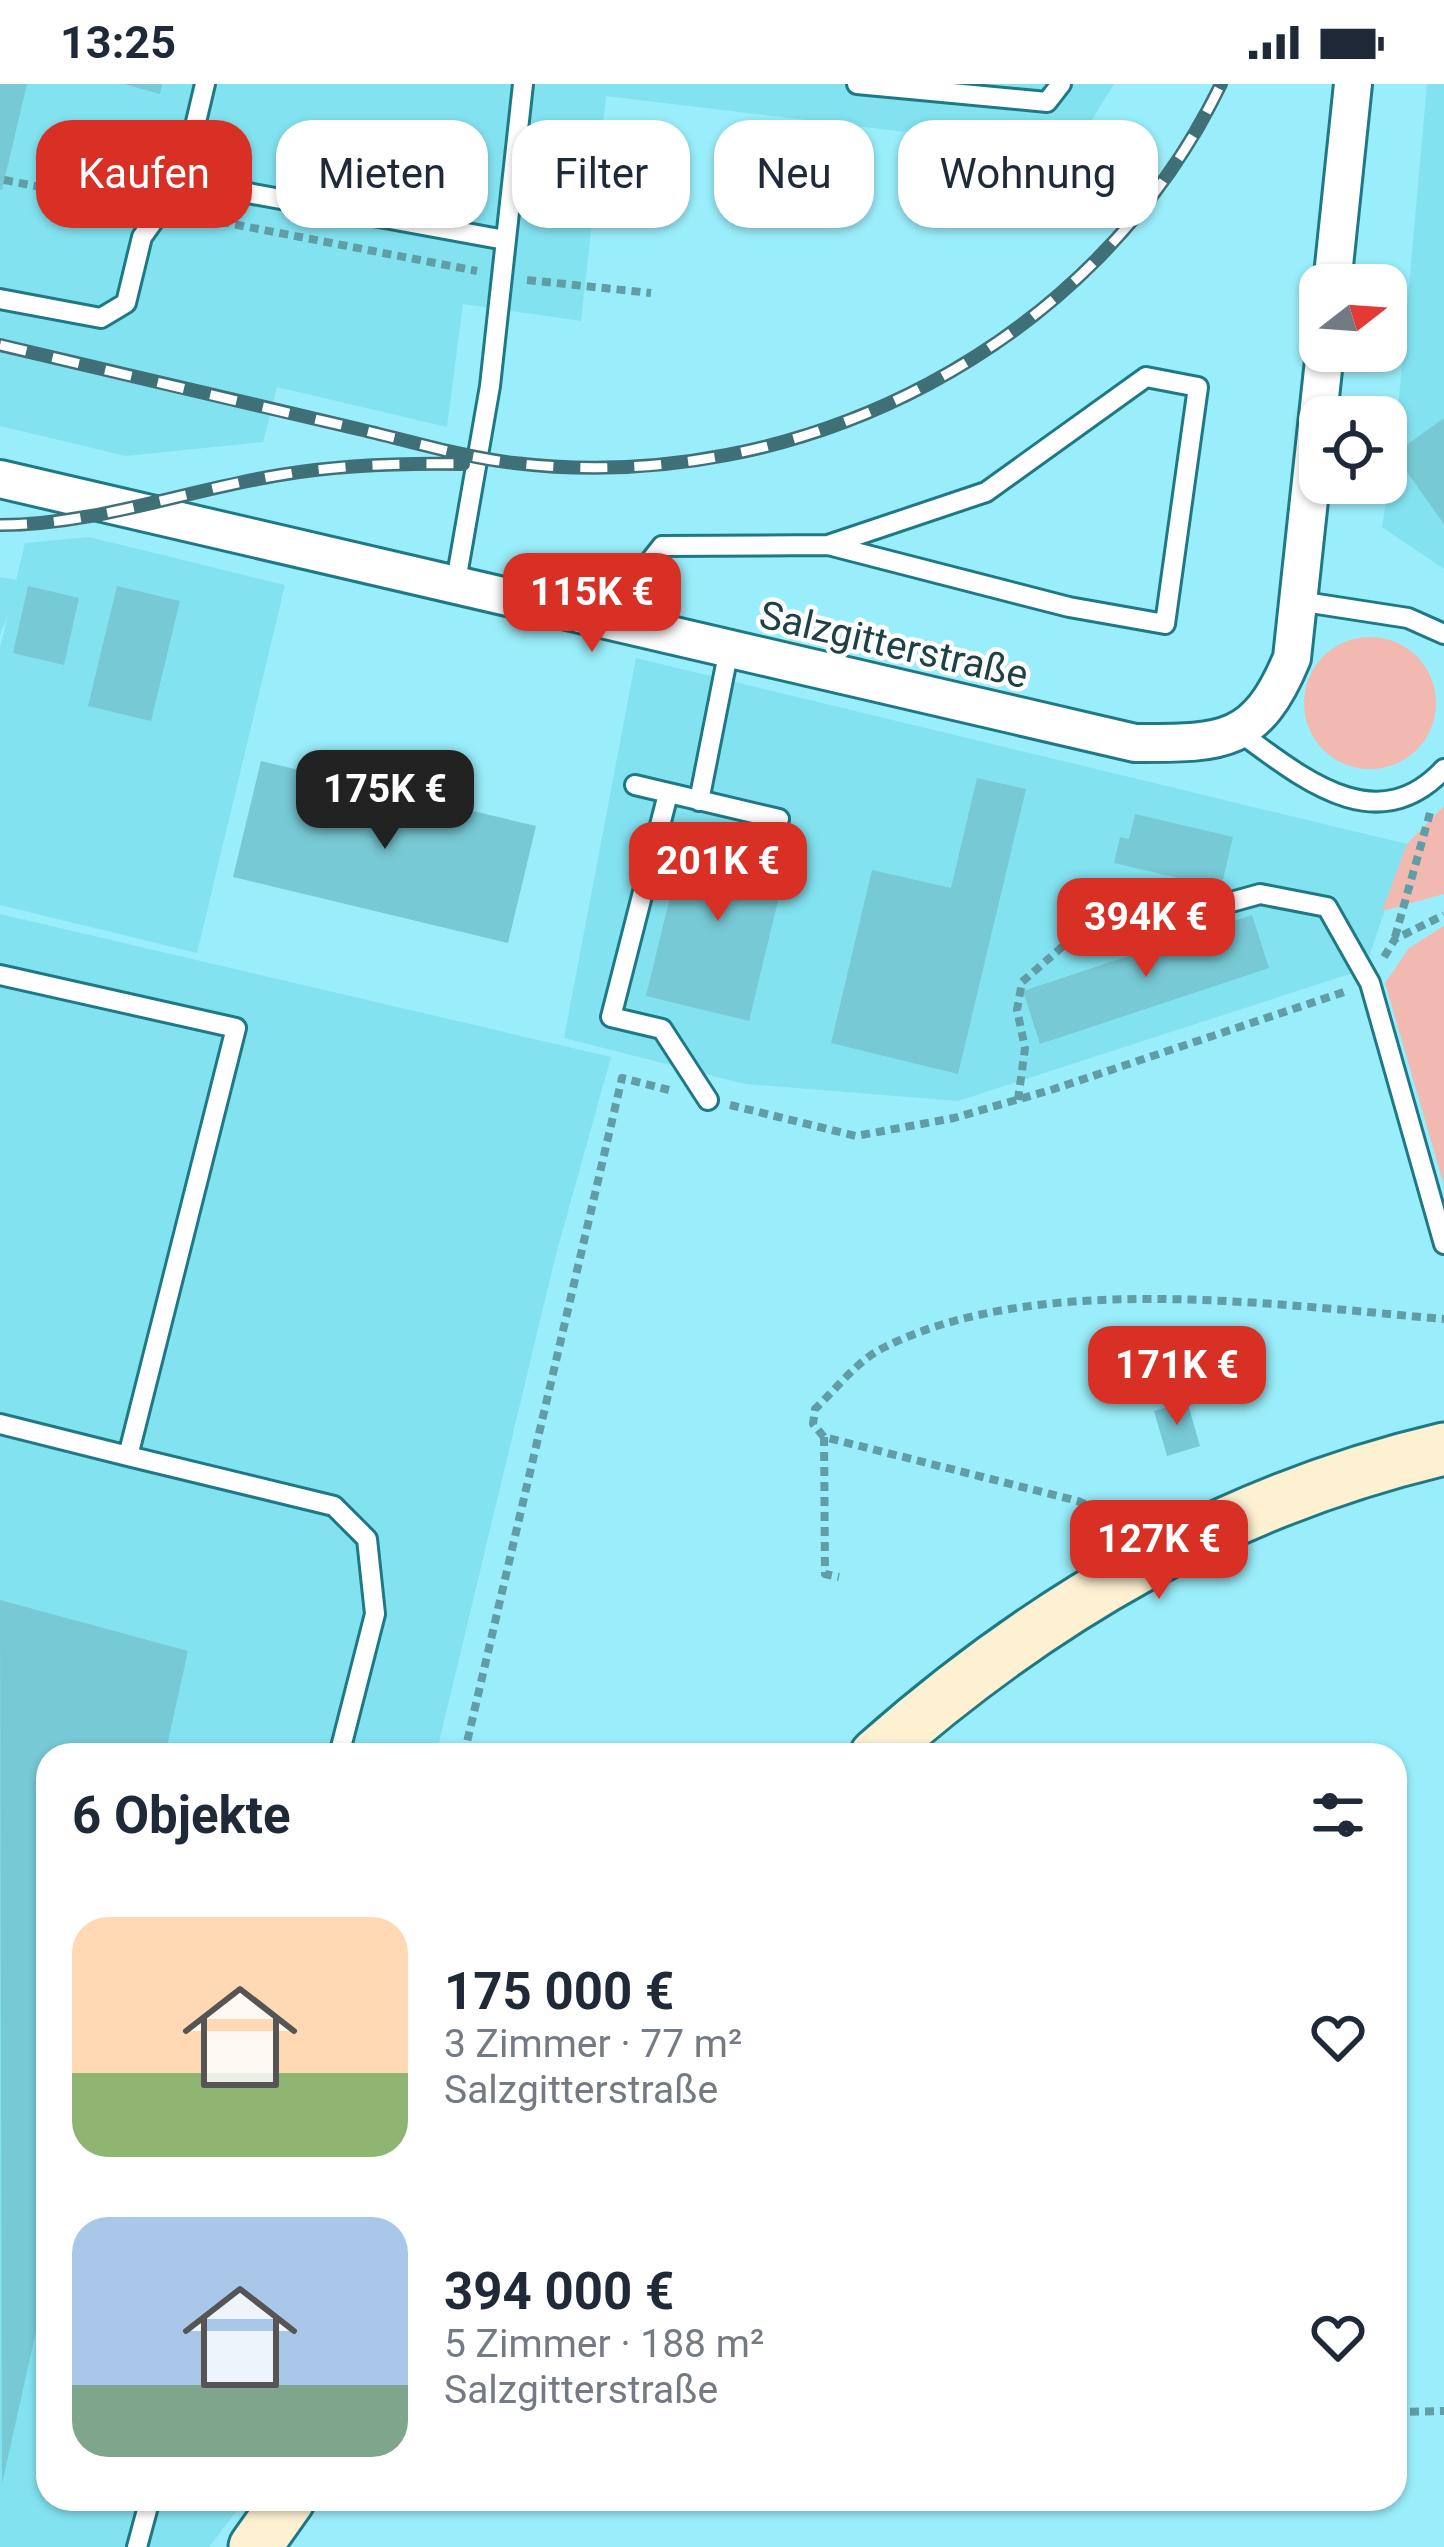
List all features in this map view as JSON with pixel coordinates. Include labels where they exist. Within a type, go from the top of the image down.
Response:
[{"type":"street","points":[[1334,264],[1353,84]]},
{"type":"street","points":[[1239,732],[1274,702],[1292,658],[1322,372]]},
{"type":"street","name":"Salzgitterstraße","points":[[0,478],[1135,742],[1194,742],[1239,732]]},
{"type":"street","points":[[891,1743],[1024,1634],[1150,1557],[1268,1502],[1444,1450]]},
{"type":"street","points":[[255,2547],[280,2511]]},
{"type":"lane","points":[[196,120],[205,84]]},
{"type":"lane","points":[[455,587],[490,386],[523,84]]},
{"type":"lane","points":[[856,84],[1047,102],[1061,84]]},
{"type":"lane","points":[[252,194],[505,240]]},
{"type":"lane","points":[[0,299],[101,318],[126,303],[148,228]]},
{"type":"lane","points":[[617,624],[636,579],[662,546],[828,545],[1070,607],[1165,624],[1198,387],[1146,377],[986,492],[828,545]]},
{"type":"lane","points":[[1298,602],[1408,618],[1444,634]]},
{"type":"lane","points":[[698,801],[729,650]]},
{"type":"lane","points":[[1239,732],[1320,791],[1362,804],[1400,800],[1439,774]]},
{"type":"lane","points":[[634,785],[779,819]]},
{"type":"lane","points":[[668,794],[611,1017],[662,1029],[708,1100]]},
{"type":"lane","points":[[1118,896],[1188,914],[1260,894],[1327,907],[1370,983],[1444,1244]]},
{"type":"lane","points":[[0,975],[236,1028],[128,1456]]},
{"type":"lane","points":[[0,1424],[334,1506],[368,1539],[375,1614],[342,1743]]},
{"type":"lane","points":[[137,2547],[146,2511]]},
{"type":"path","points":[[4,180],[36,186]]},
{"type":"path","points":[[252,227],[500,275],[651,293]]},
{"type":"path","points":[[467,1743],[622,1078],[856,1136],[1018,1100],[1370,983],[1395,939],[1439,774]]},
{"type":"path","points":[[1018,1100],[1025,1048],[1017,1010],[1022,982],[1056,958],[1118,896]]},
{"type":"path","points":[[1395,939],[1444,915]]},
{"type":"path","points":[[839,1577],[825,1574],[824,1437],[814,1424],[815,1408],[880,1349],[965,1318],[1051,1304],[1240,1302],[1444,1319]]},
{"type":"path","points":[[824,1437],[1078,1501],[1136,1528],[1150,1557]]},
{"type":"path","points":[[1407,2412],[1444,2411]]},
{"type":"shaded area","points":[[0,84],[1114,84],[1092,120],[898,120],[898,131],[874,128],[874,120],[806,120],[606,96],[603,120],[512,120],[512,228],[591,228],[581,321],[463,304],[447,427],[277,387],[263,442],[126,456],[0,426]]},
{"type":"shaded area","points":[[1427,84],[1444,84],[1444,569],[1382,527],[1386,504],[1407,504],[1407,396],[1399,396],[1401,372],[1407,372],[1407,308]]},
{"type":"shaded area","points":[[89,537],[285,585],[197,953],[0,905],[0,647],[8,615],[0,635],[0,577],[16,580],[25,543]]},
{"type":"shaded area","points":[[1370,637],[1395,642],[1417,656],[1431,678],[1436,703],[1431,728],[1417,750],[1395,764],[1370,769],[1345,764],[1323,750],[1309,728],[1304,703],[1309,678],[1323,656],[1345,642]]},
{"type":"shaded area","points":[[636,658],[1407,844],[1365,969],[958,1101],[745,1084],[564,1038]]},
{"type":"shaded area","points":[[1444,806],[1444,894],[1382,911],[1407,844]]},
{"type":"shaded area","points":[[0,914],[611,1057],[555,1258],[439,1743],[36,1743],[36,2511],[237,2511],[209,2547],[0,2547]]},
{"type":"shaded area","points":[[1444,926],[1444,1185],[1385,983],[1409,948]]},
{"type":"building","points":[[0,84],[27,84],[2,190],[0,190]]},
{"type":"building","points":[[124,84],[162,84],[160,94]]},
{"type":"building","points":[[1444,418],[1444,524],[1407,472],[1407,445]]},
{"type":"building","points":[[28,586],[79,598],[64,665],[13,653]]},
{"type":"building","points":[[117,586],[180,601],[151,721],[88,706]]},
{"type":"building","points":[[261,761],[536,826],[508,943],[233,877]]},
{"type":"building","points":[[977,778],[1026,789],[958,1074],[831,1043],[872,870],[951,888]]},
{"type":"building","points":[[1135,814],[1233,837],[1221,888],[1114,863],[1120,837],[1129,839]]},
{"type":"building","points":[[687,827],[790,851],[749,1021],[646,996]]},
{"type":"building","points":[[1252,915],[1269,968],[1040,1044],[1023,991]]},
{"type":"building","points":[[1187,1401],[1200,1446],[1167,1456],[1154,1411]]},
{"type":"building","points":[[0,1600],[188,1651],[168,1743],[36,1743],[36,2331],[2,2484]]},
{"type":"railway","points":[[0,345],[494,460],[621,467],[727,455],[830,427],[928,384],[1017,328],[1098,259],[1166,177],[1221,84]]},
{"type":"railway","points":[[0,525],[106,513],[303,472],[463,464]]}]
